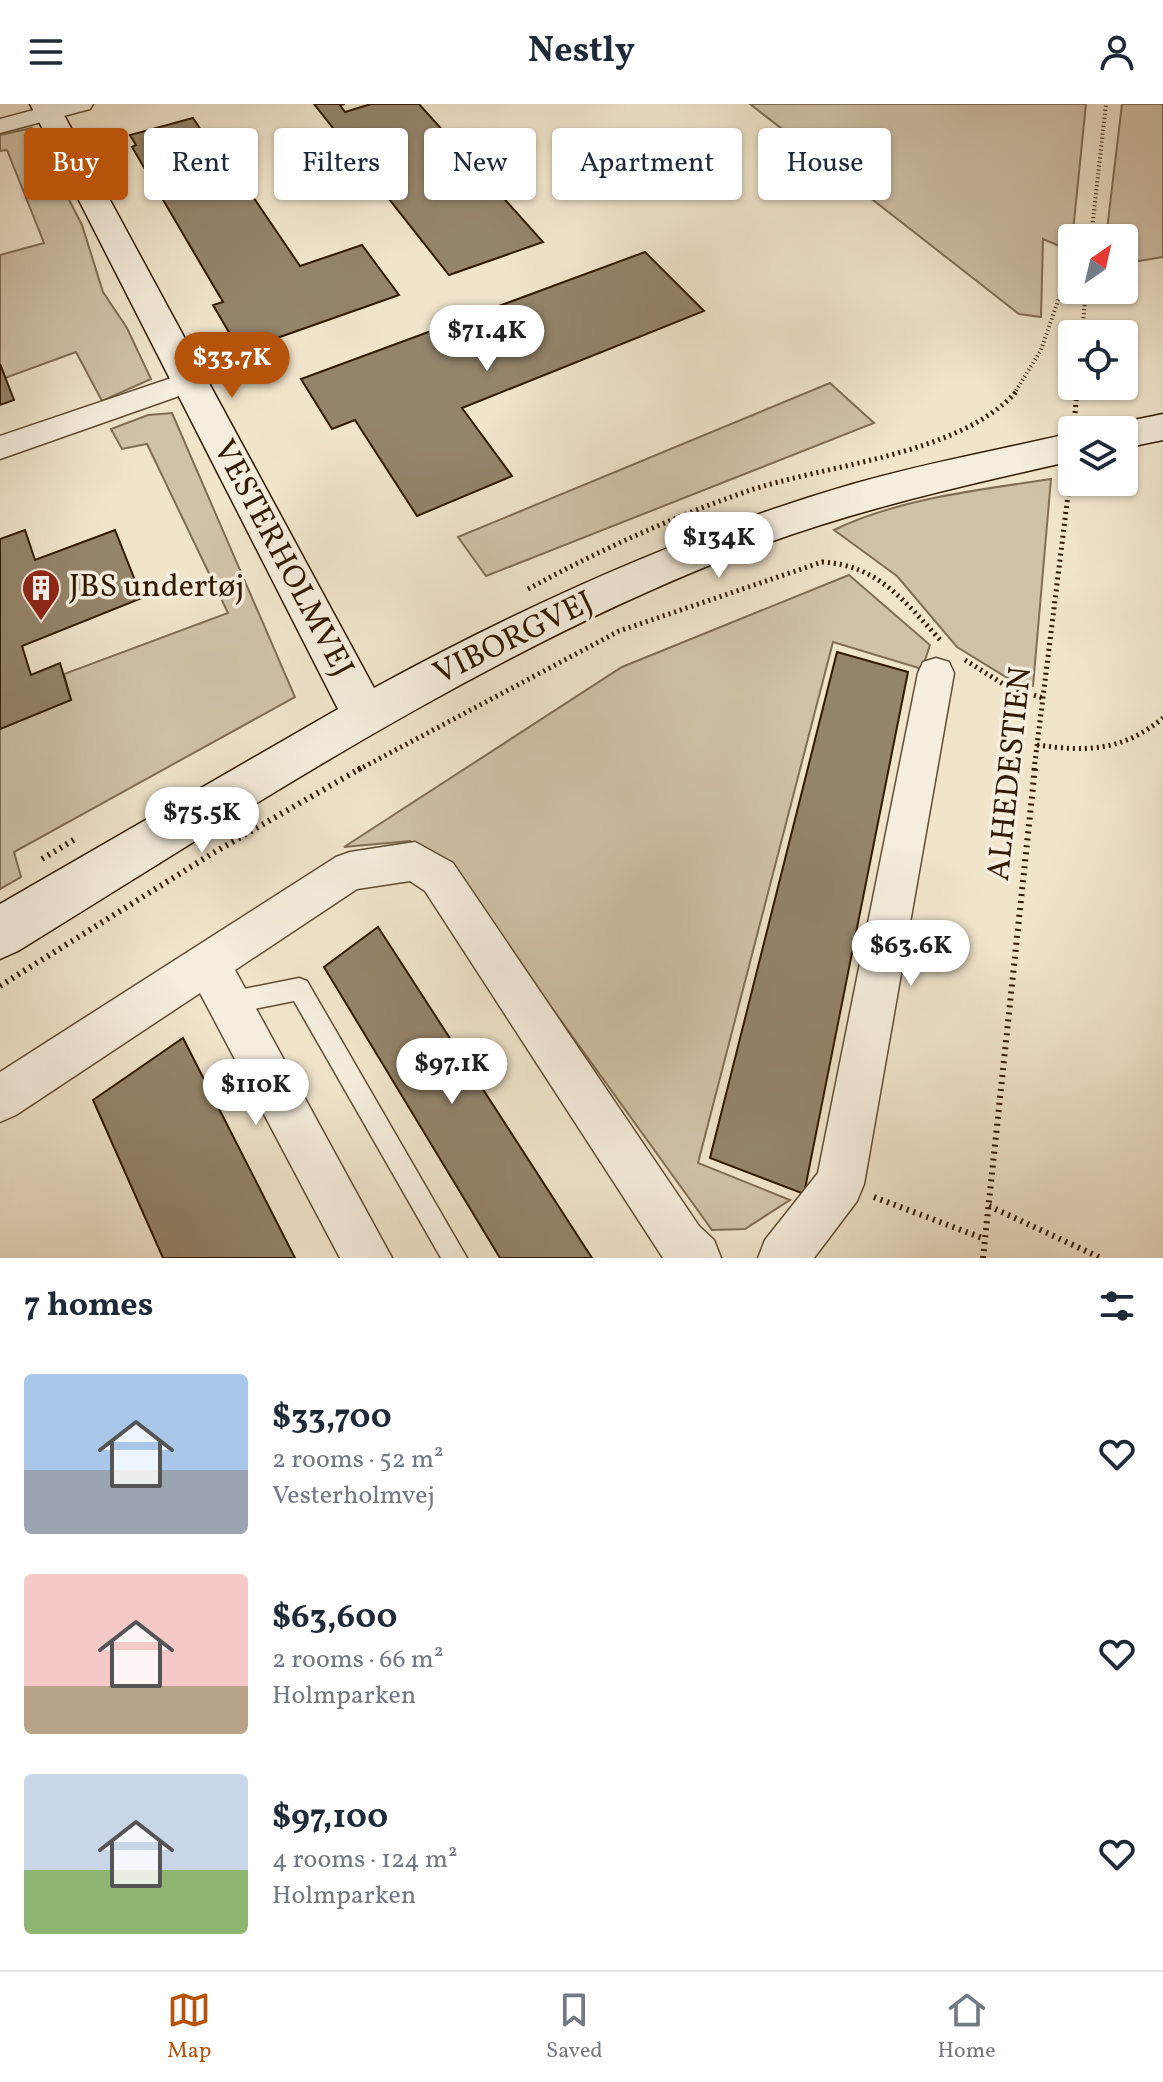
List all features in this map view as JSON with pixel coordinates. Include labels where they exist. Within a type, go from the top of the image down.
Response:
[{"type":"street","points":[[0,126],[58,107]]},
{"type":"street","name":"VESTERHOLMVEJ","points":[[58,107],[189,382],[347,685],[380,732]]},
{"type":"street","points":[[0,448],[189,382]]},
{"type":"street","points":[[1138,432],[1163,427]]},
{"type":"street","name":"VIBORGVEJ","points":[[0,933],[380,732],[547,621],[691,556],[826,507],[1058,435]]},
{"type":"street","points":[[783,1258],[840,1184],[950,660]]},
{"type":"street","points":[[0,1099],[350,871],[415,861],[439,877],[682,1243],[696,1258]]},
{"type":"street","points":[[207,962],[367,1258]]},
{"type":"lane","points":[[229,1003],[299,989],[455,1258]]},
{"type":"path","points":[[1093,224],[1106,104]]},
{"type":"path","name":"ALHEDESTIEN","points":[[983,1258],[1037,745],[1068,496]]},
{"type":"path","points":[[0,986],[213,853],[380,732],[619,631],[822,562],[842,561],[867,568],[891,583],[950,660],[1008,687],[1043,698]]},
{"type":"path","points":[[1037,745],[1103,751],[1144,735],[1163,718]]},
{"type":"path","points":[[840,1184],[985,1239]]},
{"type":"path","points":[[989,1206],[1101,1258]]},
{"type":"shaded area","points":[[750,104],[1086,104],[1074,224],[1058,224],[1058,245],[1043,239],[1041,317],[1019,314],[873,200],[891,200],[891,128],[781,128]]},
{"type":"shaded area","points":[[1122,104],[1163,104],[1163,257],[1138,261],[1138,224],[1108,224]]},
{"type":"shaded area","points":[[24,130],[24,193],[7,150],[0,151],[0,135]]},
{"type":"shaded area","points":[[27,200],[69,200],[82,225],[103,292],[127,328],[151,379],[102,401],[76,352],[5,378],[0,364],[0,255],[44,243]]},
{"type":"shaded area","points":[[830,383],[874,423],[486,576],[458,537]]},
{"type":"shaded area","points":[[172,413],[295,697],[14,852],[21,877],[0,889],[0,729],[71,700],[64,674],[228,613],[147,444],[122,449],[111,429],[148,415]]},
{"type":"shaded area","points":[[1051,479],[1033,686],[1006,677],[957,647],[897,576],[834,530],[913,503]]},
{"type":"shaded area","points":[[849,575],[930,645],[922,669],[833,642],[698,1163],[790,1200],[745,1229],[712,1230],[456,875],[410,841],[344,847],[622,667]]},
{"type":"building","points":[[314,104],[345,104],[340,105],[345,112],[371,104],[419,104],[441,128],[424,128],[424,200],[505,200],[543,242],[449,275],[390,200],[408,200],[408,128],[333,128]]},
{"type":"building","points":[[193,118],[200,128],[156,128]]},
{"type":"building","points":[[144,131],[144,167],[132,147],[136,145],[130,135]]},
{"type":"building","points":[[163,200],[255,200],[300,266],[362,245],[399,295],[240,351],[213,305],[223,302]]},
{"type":"building","points":[[645,252],[704,311],[462,408],[512,476],[417,516],[355,420],[332,429],[301,379]]},
{"type":"building","points":[[0,364],[14,400],[0,405]]},
{"type":"building","name":"JBS undertøj","points":[[25,530],[35,560],[115,530],[142,598],[22,646],[31,675],[60,663],[71,700],[0,729],[0,539]]},
{"type":"building","points":[[837,652],[908,672],[804,1194],[710,1158]]},
{"type":"building","points":[[378,927],[592,1258],[500,1258],[324,967]]},
{"type":"building","points":[[183,1038],[295,1258],[163,1258],[93,1100]]},
{"type":"place","name":"JBS undertøj","points":[[41,622]]}]
